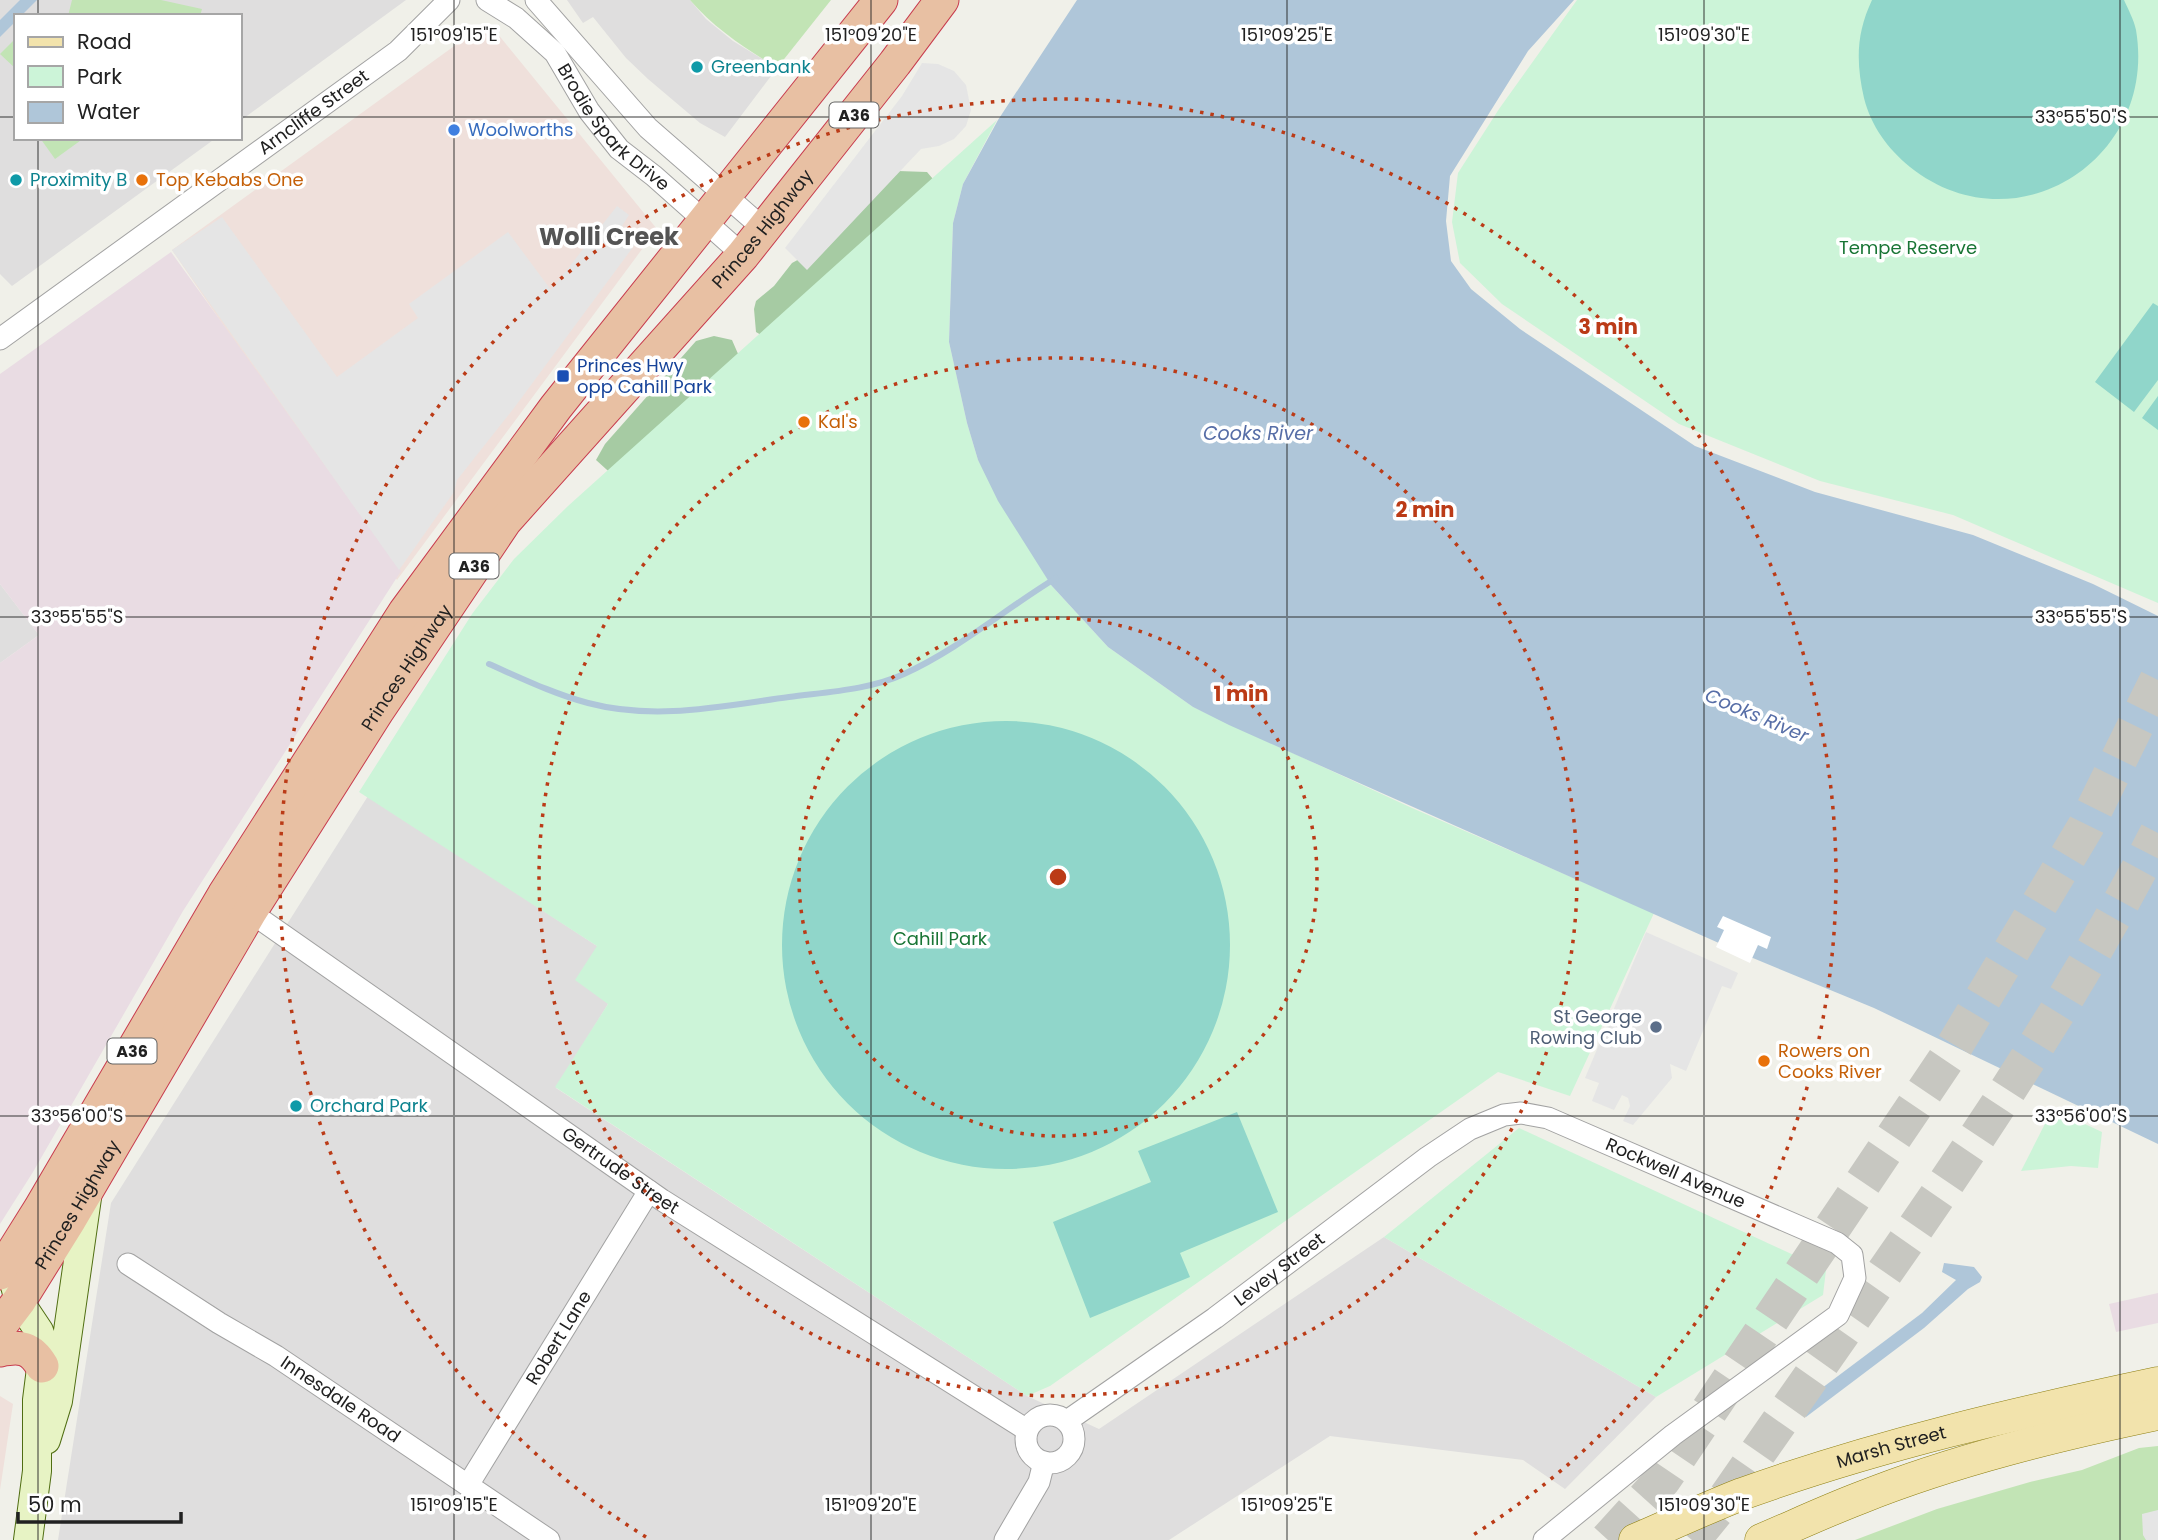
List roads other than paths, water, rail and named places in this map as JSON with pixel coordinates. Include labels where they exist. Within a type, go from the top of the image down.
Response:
[{"type":"highway","name":"Princes Highway","points":[[10,1314],[89,1188],[237,903],[405,612],[549,417],[881,0]]},
{"type":"highway","name":"Princes Highway","points":[[7,1263],[237,903],[378,710],[505,521],[743,255],[942,0]]},
{"type":"highway","points":[[0,1350],[27,1350],[36,1355],[42,1366]]},
{"type":"main road","points":[[37,1471],[58,1401],[89,1188]]},
{"type":"main road","points":[[7,1263],[14,1287],[10,1314],[39,1331],[44,1345],[37,1400],[37,1471],[27,1540]]},
{"type":"main road","name":"Marsh Street","points":[[1635,1540],[1741,1495],[1882,1449],[1997,1418],[2158,1382]]},
{"type":"main road","name":"Marsh Street","points":[[1761,1540],[1861,1497],[1936,1472],[2045,1440],[2158,1414]]},
{"type":"street","name":"Arncliffe Street","points":[[0,339],[398,51],[449,0]]},
{"type":"street","name":"Brodie Spark Drive","points":[[486,0],[516,18],[555,53],[589,111],[619,149],[743,255]]},
{"type":"street","name":"Brodie Spark Drive","points":[[536,0],[648,128],[764,229]]},
{"type":"street","name":"Gertrude Street","points":[[237,903],[649,1191],[1027,1430]]},
{"type":"street","name":"Rockwell Avenue","points":[[1490,1119],[1521,1113],[1548,1118],[1837,1243],[1852,1255],[1855,1278],[1838,1315],[1673,1434],[1544,1540]]},
{"type":"street","name":"Levey Street","points":[[1067,1421],[1216,1318],[1428,1157],[1490,1119]]},
{"type":"street","name":"Robert Lane","points":[[468,1485],[649,1191]]},
{"type":"street","name":"Innesdale Road","points":[[128,1264],[276,1356],[550,1540]]},
{"type":"street","points":[[1045,1415],[1060,1416],[1067,1421],[1075,1438],[1072,1451],[1063,1460],[1050,1463],[1038,1460],[1026,1444],[1027,1430],[1037,1418],[1045,1415]]},
{"type":"street","points":[[1004,1540],[1039,1482],[1044,1462]]},
{"type":"water","points":[[20,0],[37,0],[23,14],[14,14],[14,23],[0,37],[0,20]]},
{"type":"water","name":"Cooks River","points":[[1077,0],[1574,0],[1528,51],[1450,176],[1446,221],[1451,261],[1471,289],[1520,329],[1695,446],[1815,492],[1973,535],[2093,584],[2158,616],[2158,1144],[1874,1008],[1748,956],[1229,725],[1193,707],[1108,647],[1051,585],[998,501],[978,460],[949,342],[953,223],[963,184],[998,120]]},
{"type":"water","points":[[1944,1263],[1974,1267],[1982,1277],[1980,1282],[1806,1417],[1798,1406],[1922,1313],[1956,1280],[1942,1272]]},
{"type":"waterway","points":[[489,664],[575,699],[639,711],[714,708],[847,690],[891,679],[924,664],[1056,578]]},
{"type":"tunnel","points":[[1608,1540],[1663,1479],[1949,1055],[2086,826],[2158,680]]},
{"type":"tunnel","points":[[1692,1540],[1727,1497],[1954,1172],[2061,1005],[2158,833]]},
{"type":"place","name":"Greenbank","points":[[697,67]]},
{"type":"place","name":"Woolworths","points":[[454,130]]},
{"type":"place","name":"Proximity B","points":[[16,180]]},
{"type":"place","name":"Top Kebabs One","points":[[142,180]]},
{"type":"place","name":"Princes Hwy opp Cahill Park","points":[[563,376]]},
{"type":"place","name":"Kal's","points":[[804,422]]},
{"type":"place","name":"St George Rowing Club","points":[[1656,1027]]},
{"type":"place","name":"Rowers on Cooks River","points":[[1764,1061]]},
{"type":"place","name":"Orchard Park","points":[[296,1106]]},
{"type":"district","name":"Wolli Creek","points":[[609,237]]},
{"type":"park label","name":"Tempe Reserve","points":[[1908,248]]},
{"type":"park label","name":"Cahill Park","points":[[940,939]]}]
